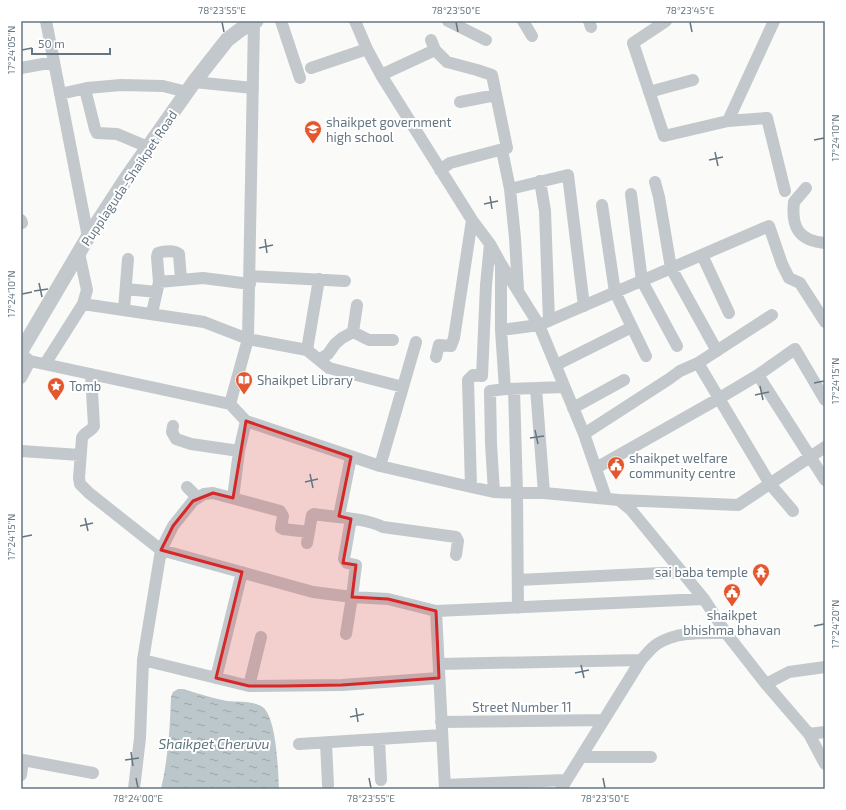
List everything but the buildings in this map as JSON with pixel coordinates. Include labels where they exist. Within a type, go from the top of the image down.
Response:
[{"type":"street","points":[[46,21],[88,237]]},
{"type":"street","points":[[282,21],[300,78]]},
{"type":"street","points":[[355,21],[367,49],[381,75],[440,170],[472,220],[490,244],[518,291],[544,323]]},
{"type":"street","points":[[448,21],[486,40]]},
{"type":"street","points":[[523,21],[532,36]]},
{"type":"street","points":[[666,21],[633,43],[664,136],[728,121],[767,118],[785,191]]},
{"type":"street","points":[[728,121],[774,21]]},
{"type":"street","points":[[230,404],[248,339],[255,22]]},
{"type":"street","name":"Pupplaguda-Shaikpet Road","points":[[24,355],[88,237],[148,148],[191,87],[227,40],[240,30],[255,22]]},
{"type":"street","points":[[381,75],[433,45],[447,62],[492,75],[508,148],[450,163],[440,170]]},
{"type":"street","points":[[311,68],[367,49]]},
{"type":"street","points":[[21,68],[54,62]]},
{"type":"street","points":[[649,92],[693,80]]},
{"type":"street","points":[[60,94],[85,89],[121,85],[253,88]]},
{"type":"street","points":[[85,89],[94,129],[97,133],[116,134],[148,148]]},
{"type":"street","points":[[460,102],[496,95]]},
{"type":"street","points":[[502,150],[510,189],[518,291]]},
{"type":"street","points":[[510,189],[568,175],[584,306]]},
{"type":"street","points":[[540,181],[545,211],[544,323],[556,366],[584,434],[606,498]]},
{"type":"street","points":[[655,182],[672,268],[717,351]]},
{"type":"street","points":[[806,188],[794,202],[793,219],[796,229],[805,237],[813,241],[825,243]]},
{"type":"street","points":[[631,194],[642,281],[677,346]]},
{"type":"street","points":[[602,205],[615,292],[646,356]]},
{"type":"street","points":[[436,357],[439,344],[451,346],[454,338],[472,220]]},
{"type":"street","points":[[501,330],[544,323],[769,226],[782,264],[789,278],[800,283],[825,322]]},
{"type":"street","points":[[471,487],[468,380],[473,375],[482,376],[486,285],[490,244]]},
{"type":"street","points":[[45,364],[84,304],[87,290],[79,253]]},
{"type":"street","points":[[152,313],[158,287],[156,257],[158,253],[178,253],[181,279]]},
{"type":"street","points":[[702,255],[729,313]]},
{"type":"street","points":[[124,309],[128,259]]},
{"type":"street","points":[[501,264],[501,330],[509,389],[517,493],[518,608]]},
{"type":"street","points":[[126,289],[158,287],[181,279],[203,278],[250,280],[319,279],[345,281]]},
{"type":"street","points":[[307,350],[319,279]]},
{"type":"street","points":[[84,304],[204,322],[248,339],[307,350],[320,359],[329,368],[403,387]]},
{"type":"street","points":[[353,332],[357,305]]},
{"type":"street","points":[[584,434],[670,380],[680,371],[698,363],[772,316]]},
{"type":"street","points":[[556,366],[632,327]]},
{"type":"street","points":[[320,359],[328,354],[335,344],[342,338],[353,332]]},
{"type":"street","points":[[353,332],[369,340],[393,340]]},
{"type":"street","points":[[380,466],[416,342]]},
{"type":"street","points":[[596,468],[718,399],[758,375],[795,349],[825,400]]},
{"type":"street","points":[[21,378],[24,355],[45,364],[230,404],[246,421],[351,457],[380,466],[494,492],[544,492],[619,500],[738,505],[825,447]]},
{"type":"street","points":[[698,363],[718,399],[770,484],[793,511]]},
{"type":"street","points":[[92,374],[94,426],[92,430],[83,436],[80,455],[80,484],[89,493],[161,550],[313,592],[352,597],[388,599],[436,611],[704,599]]},
{"type":"street","points":[[758,375],[825,480]]},
{"type":"street","points":[[573,408],[624,380]]},
{"type":"street","points":[[494,492],[490,391],[564,387]]},
{"type":"street","points":[[536,388],[544,492]]},
{"type":"street","points":[[233,498],[239,451],[246,421]]},
{"type":"street","points":[[173,426],[172,432],[176,439],[191,444],[239,451]]},
{"type":"street","points":[[21,451],[80,455]]},
{"type":"street","points":[[346,634],[356,565],[347,563],[344,559],[345,518],[351,457]]},
{"type":"street","points":[[187,487],[198,498]]},
{"type":"street","points":[[134,789],[140,738],[143,660],[161,550],[173,526],[193,501],[204,494],[213,493],[282,512],[282,529],[308,538],[313,514],[372,523],[382,527],[456,537],[458,541],[456,556]]},
{"type":"street","points":[[619,500],[631,510],[704,599],[726,633],[766,684],[809,734],[825,764]]},
{"type":"street","points":[[216,678],[242,572]]},
{"type":"street","points":[[518,580],[682,572]]},
{"type":"street","points":[[436,611],[445,787],[563,785],[582,757],[603,720],[641,660],[656,644],[670,638],[690,634],[726,633]]},
{"type":"street","points":[[249,686],[261,637]]},
{"type":"street","points":[[143,660],[249,686],[342,685],[439,678]]},
{"type":"street","points":[[439,664],[641,660]]},
{"type":"street","points":[[766,684],[789,672],[825,667]]},
{"type":"street","name":"Street Number 11","points":[[441,722],[603,720]]},
{"type":"street","points":[[809,734],[825,732]]},
{"type":"street","points":[[299,744],[442,735]]},
{"type":"street","points":[[379,739],[381,780]]},
{"type":"street","points":[[326,743],[328,785]]},
{"type":"street","points":[[582,757],[651,757]]},
{"type":"street","points":[[21,775],[23,760],[93,773]]},
{"type":"highlighted area","points":[[246,421],[351,457],[339,516],[351,519],[343,563],[356,565],[352,597],[388,599],[436,611],[439,678],[342,685],[249,686],[216,678],[242,572],[161,550],[173,526],[193,501],[213,493],[233,498]]},
{"type":"water","name":"Shaikpet Cheruvu","points":[[178,689],[227,701],[253,703],[261,706],[266,711],[270,720],[276,744],[279,789],[161,789],[168,743],[171,697],[173,692]]},
{"type":"place","name":"shaikpet government high school","points":[[313,144]]},
{"type":"place","name":"Shaikpet Library","points":[[244,395]]},
{"type":"place","name":"Tomb","points":[[56,401]]},
{"type":"place","name":"shaikpet welfare community centre","points":[[616,480]]},
{"type":"place","name":"sai baba temple","points":[[761,587]]},
{"type":"place","name":"shaikpet bhishma bhavan","points":[[732,607]]}]
